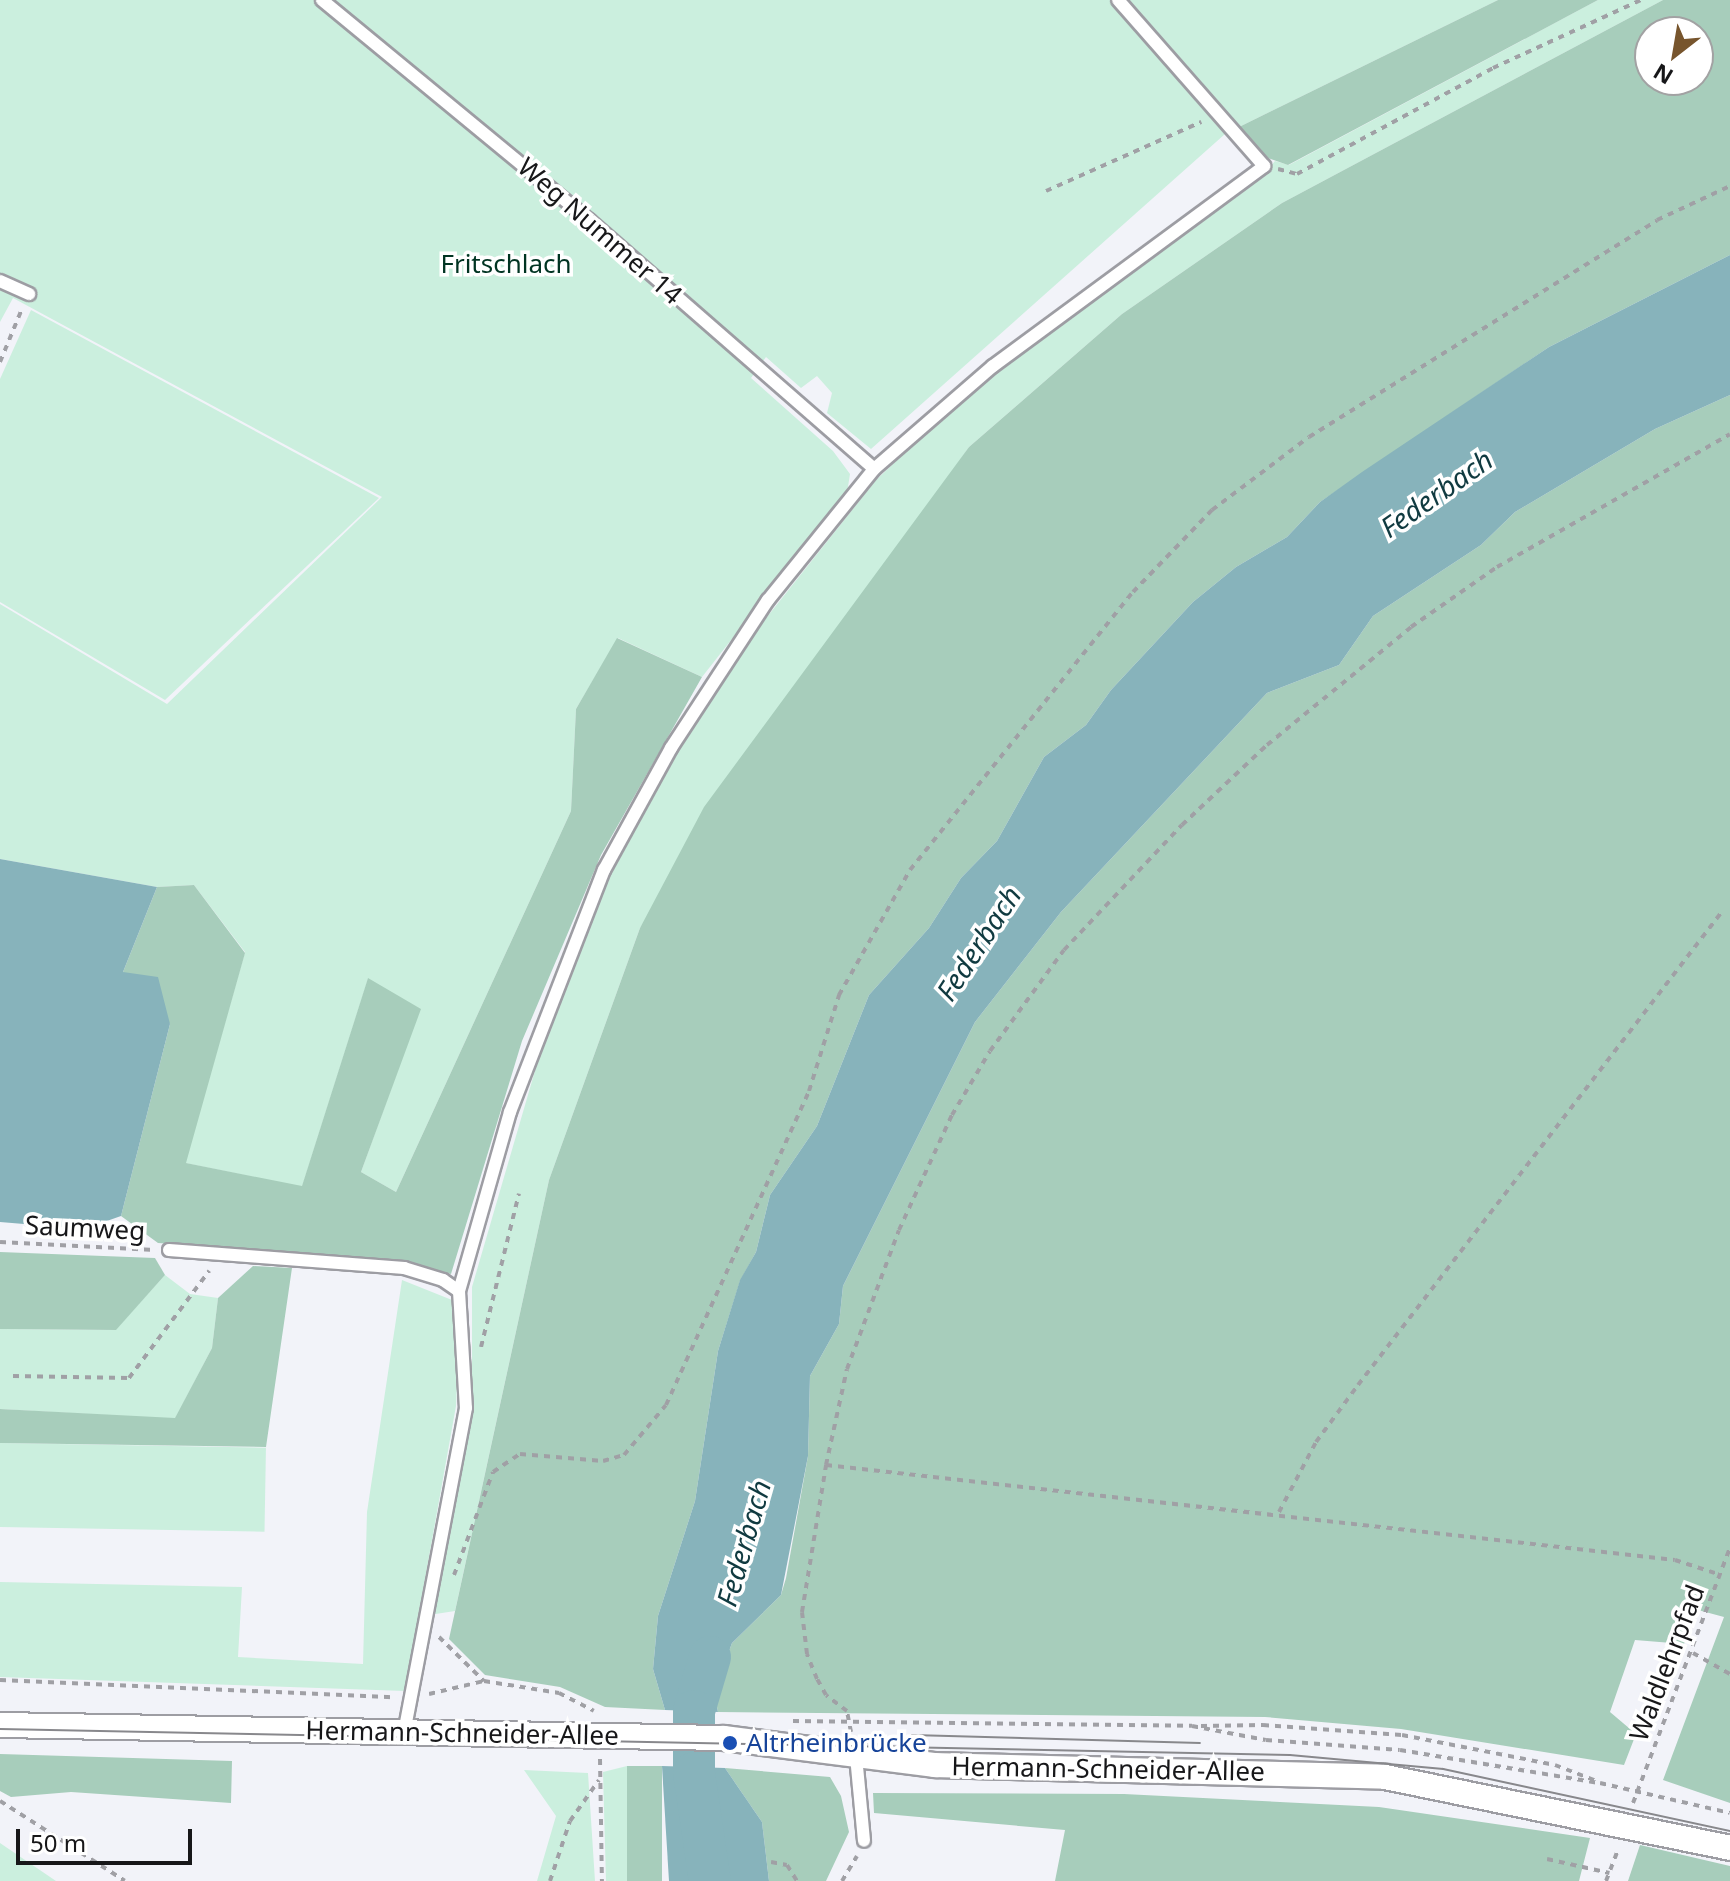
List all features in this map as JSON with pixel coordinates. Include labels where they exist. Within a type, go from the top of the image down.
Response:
[{"type":"street","name":"Hermann-Schneider-Allee","points":[[0,1725],[724,1738],[935,1765],[1385,1777],[1626,1824],[1730,1848]]},
{"type":"lane","name":"Weg Nummer 14","points":[[322,0],[589,220],[874,469]]},
{"type":"lane","points":[[404,1732],[466,1408],[459,1291],[510,1112],[604,870],[671,748],[768,600],[874,469],[993,366],[1264,166],[1118,0]]},
{"type":"lane","points":[[0,281],[29,294]]},
{"type":"lane","points":[[169,1250],[404,1268],[443,1280],[459,1291]]},
{"type":"lane","points":[[856,1756],[864,1841]]},
{"type":"path","points":[[1264,166],[1297,174],[1493,68],[1641,0]]},
{"type":"path","points":[[1046,191],[1217,112]]},
{"type":"path","points":[[449,1588],[493,1472],[520,1454],[603,1461],[624,1455],[666,1405],[809,1091],[839,995],[910,870],[1133,592],[1212,510],[1309,437],[1657,220],[1730,186]]},
{"type":"path","points":[[0,362],[29,294]]},
{"type":"path","points":[[856,1756],[850,1722],[817,1679],[807,1654],[802,1612],[826,1465],[847,1369],[899,1230],[952,1115],[990,1051],[1064,950],[1182,825],[1267,745],[1411,627],[1510,560],[1730,434]]},
{"type":"path","points":[[1279,1512],[1316,1442],[1358,1385],[1721,913]]},
{"type":"path","points":[[478,1362],[519,1194]]},
{"type":"path","name":"Saumweg","points":[[0,1242],[169,1250]]},
{"type":"path","points":[[13,1376],[129,1378],[173,1324],[190,1294]]},
{"type":"path","points":[[826,1465],[1279,1512],[1675,1560],[1721,1575]]},
{"type":"path","name":"Waldlehrpfad","points":[[1636,1790],[1693,1653],[1730,1548]]},
{"type":"path","points":[[424,1623],[484,1681]]},
{"type":"path","points":[[1693,1653],[1730,1674]]},
{"type":"path","points":[[0,1680],[411,1698],[484,1681],[559,1693],[608,1718]]},
{"type":"path","points":[[834,1720],[1263,1725],[1402,1735],[1555,1765],[1600,1783]]},
{"type":"path","points":[[1192,1726],[1266,1740],[1400,1750],[1600,1783],[1730,1813]]},
{"type":"path","points":[[599,1761],[602,1881]]},
{"type":"path","points":[[550,1881],[570,1821],[599,1780]]},
{"type":"path","points":[[0,1801],[125,1881]]},
{"type":"path","points":[[1606,1881],[1626,1824]]},
{"type":"path","points":[[842,1881],[864,1841]]},
{"type":"path","points":[[1547,1859],[1609,1873]]},
{"type":"path","points":[[771,1862],[787,1865],[797,1881]]},
{"type":"green space","name":"Fritschlach","points":[[0,0],[1498,0],[1237,128],[1157,37],[1147,42],[1225,134],[871,449],[827,413],[832,393],[817,376],[801,388],[766,357],[751,378],[833,451],[850,474],[847,493],[702,677],[618,638],[576,709],[571,811],[396,1192],[361,1172],[420,1009],[368,979],[302,1187],[185,1163],[245,952],[194,885],[157,887],[0,859],[0,604],[167,704],[382,497],[13,298],[0,322]]},
{"type":"green space","points":[[1498,0],[1598,0],[1288,165],[1268,158],[1237,128]]},
{"type":"green space","points":[[1598,0],[1663,0],[1282,203],[1122,314],[969,447],[640,928],[549,1180],[455,1611],[429,1615],[472,1411],[472,1287],[553,1009],[612,867],[665,770],[744,646],[876,480],[961,400],[1053,328],[1261,177],[1275,161],[1289,165]]},
{"type":"green space","points":[[1663,0],[1730,0],[1730,255],[1549,347],[1320,502],[1287,537],[1236,567],[1193,602],[1111,690],[1086,725],[1044,757],[997,841],[961,878],[929,928],[869,995],[817,1126],[770,1195],[756,1252],[740,1281],[718,1351],[695,1501],[658,1616],[653,1669],[665,1710],[605,1707],[560,1687],[485,1675],[449,1639],[549,1180],[640,928],[704,807],[969,447],[1122,314],[1282,203]]},
{"type":"green space","points":[[31,310],[379,498],[165,700],[0,602],[0,379]]},
{"type":"green space","points":[[1730,395],[1730,1803],[1663,1780],[1724,1617],[1698,1610],[1684,1644],[1635,1640],[1610,1712],[1636,1734],[1624,1765],[1401,1729],[1265,1717],[718,1712],[714,1692],[732,1643],[781,1595],[786,1578],[808,1456],[810,1376],[839,1324],[843,1286],[975,1022],[1061,912],[1267,693],[1339,665],[1373,616],[1481,545],[1515,512],[1655,429]]},
{"type":"green space","points":[[617,638],[702,677],[601,855],[522,1041],[451,1274],[402,1260],[158,1243],[121,1216],[170,1024],[123,972],[157,887],[194,885],[245,953],[186,1163],[302,1186],[368,978],[421,1009],[361,1172],[396,1192],[571,811],[576,709]]},
{"type":"green space","points":[[0,1252],[155,1258],[165,1275],[116,1330],[0,1329]]},
{"type":"green space","points":[[253,1266],[292,1268],[266,1447],[0,1443],[0,1409],[175,1418],[212,1348],[218,1298]]},
{"type":"green space","points":[[165,1275],[190,1294],[218,1298],[212,1348],[175,1419],[0,1409],[0,1329],[115,1330]]},
{"type":"green space","points":[[402,1280],[452,1300],[458,1361],[456,1406],[405,1691],[0,1677],[0,1582],[242,1587],[238,1657],[363,1664],[367,1512]]},
{"type":"green space","points":[[0,1443],[266,1448],[264,1532],[0,1527]]},
{"type":"green space","points":[[0,1754],[232,1761],[231,1803],[71,1792],[11,1797],[0,1791]]},
{"type":"green space","points":[[627,1766],[637,1881],[606,1881],[603,1772]]},
{"type":"green space","points":[[627,1766],[662,1766],[662,1881],[627,1881]]},
{"type":"green space","points":[[725,1768],[830,1777],[841,1796],[849,1832],[826,1881],[769,1881],[762,1822]]},
{"type":"green space","points":[[524,1770],[588,1773],[595,1881],[537,1881],[556,1816]]},
{"type":"green space","points":[[873,1793],[1124,1794],[1379,1807],[1590,1838],[1579,1881],[1055,1881],[1065,1830],[874,1813]]},
{"type":"green space","points":[[0,1843],[56,1881],[0,1881]]},
{"type":"green space","points":[[1640,1845],[1730,1866],[1730,1881],[1628,1881]]},
{"type":"water","points":[[1730,255],[1730,395],[1655,429],[1515,512],[1481,545],[1373,616],[1339,665],[1267,693],[1061,912],[975,1022],[843,1286],[839,1324],[810,1376],[808,1456],[781,1595],[732,1643],[714,1692],[718,1712],[665,1710],[653,1669],[658,1616],[695,1501],[718,1351],[740,1280],[756,1252],[770,1195],[817,1126],[869,995],[929,928],[961,878],[997,841],[1044,757],[1086,725],[1111,690],[1193,602],[1236,567],[1287,537],[1320,502],[1549,347]]},
{"type":"water","points":[[0,859],[157,887],[123,972],[158,977],[170,1024],[121,1216],[84,1229],[0,1222]]},
{"type":"water","points":[[662,1766],[725,1768],[762,1822],[769,1881],[669,1881]]},
{"type":"waterway","name":"Federbach","points":[[710,1657],[694,1711],[694,1773],[710,1881]]},
{"type":"tram line","points":[[0,1729],[1290,1755],[1443,1769],[1730,1831]]},
{"type":"tram line","points":[[912,1735],[1200,1743]]},
{"type":"place","name":"Altrheinbrücke","points":[[730,1743]]}]
